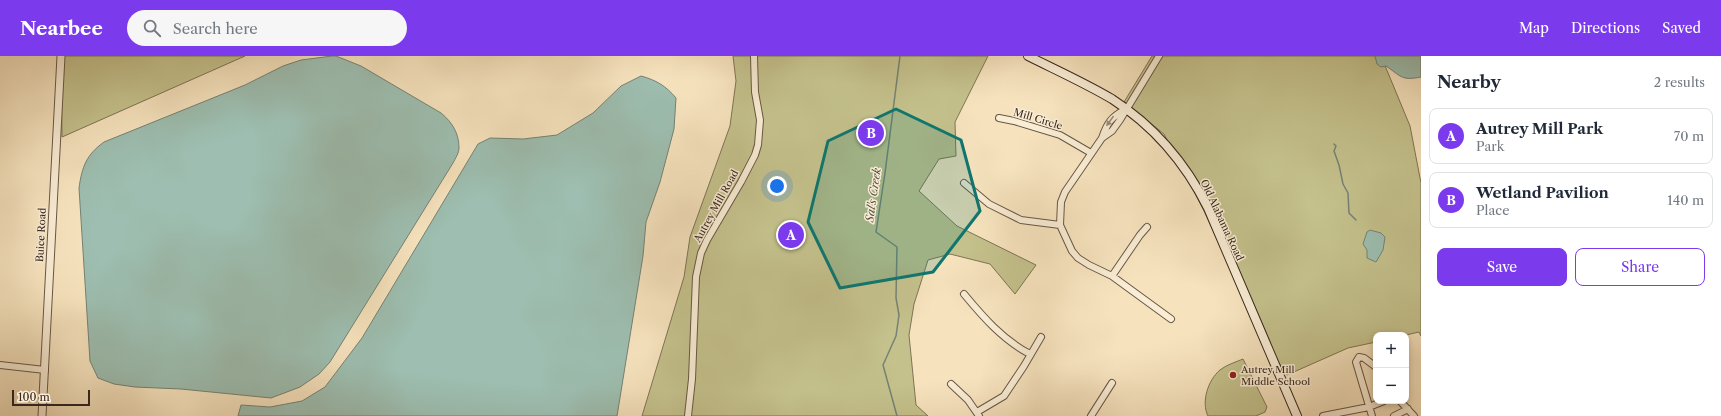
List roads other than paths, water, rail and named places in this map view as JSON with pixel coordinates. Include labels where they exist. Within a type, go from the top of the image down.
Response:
[{"type":"main road","name":"Old Alabama Road","points":[[1028,56],[1098,91],[1126,109],[1162,141],[1179,160],[1200,193],[1297,416]]},
{"type":"street","name":"Buice Road","points":[[42,416],[61,56]]},
{"type":"street","name":"Autrey Mill Road","points":[[688,416],[692,379],[696,277],[701,253],[706,240],[741,182],[758,145],[760,120],[755,92],[754,56]]},
{"type":"street","points":[[1159,56],[1126,109],[1114,115],[1106,127],[1102,138],[1065,192],[1061,202],[1060,225],[1072,251],[1078,258],[1089,266],[1112,276],[1171,319]]},
{"type":"street","name":"Mill Circle","points":[[999,118],[1060,135],[1091,153]]},
{"type":"street","points":[[964,183],[990,204],[1021,220],[1060,225]]},
{"type":"street","points":[[1112,276],[1140,235],[1148,227]]},
{"type":"street","points":[[964,294],[1004,337],[1017,348],[1030,354]]},
{"type":"street","points":[[951,384],[968,400],[978,414],[1004,396],[1041,337]]},
{"type":"street","points":[[1372,416],[1356,362],[1359,357],[1364,358],[1373,365]]},
{"type":"street","points":[[0,365],[45,370]]},
{"type":"street","points":[[1091,416],[1112,383]]},
{"type":"street","points":[[1323,416],[1369,407],[1376,404]]},
{"type":"street","points":[[1403,404],[1414,416]]},
{"type":"street","points":[[1394,416],[1408,409]]},
{"type":"waterway","name":"Sal's Creek","points":[[897,416],[883,365],[896,336],[899,315],[896,298],[897,247],[876,232],[900,56]]},
{"type":"waterway","points":[[1334,144],[1336,146],[1334,151],[1343,184],[1348,193],[1349,213],[1356,220]]},
{"type":"place","name":"Wetland Pavilion","points":[[871,133]]},
{"type":"place","name":"Autrey Mill Park","points":[[791,235]]},
{"type":"place","name":"Autrey Mill Middle School","points":[[1233,375]]}]
